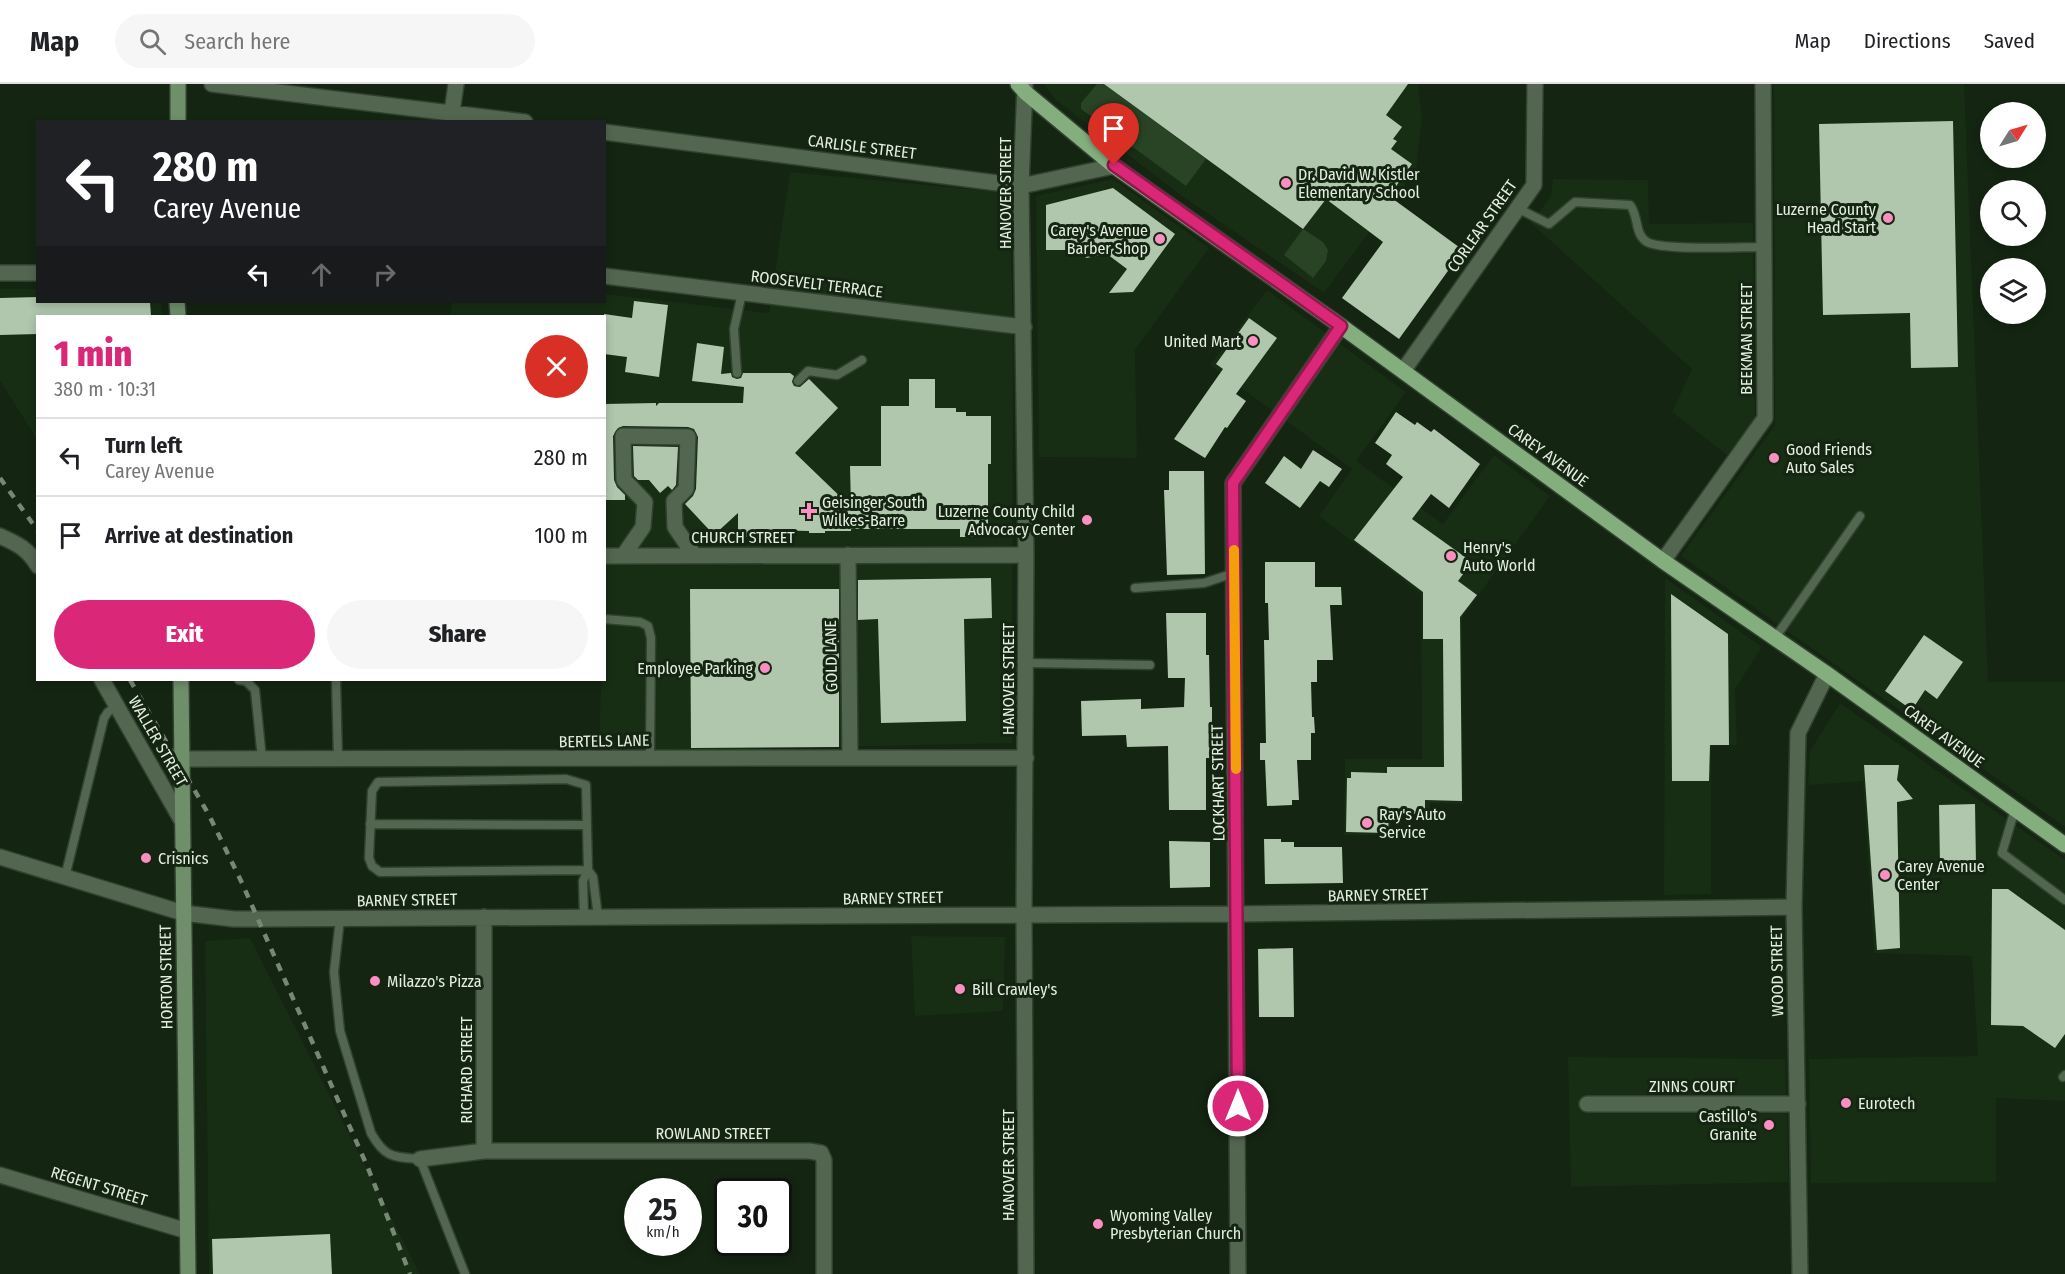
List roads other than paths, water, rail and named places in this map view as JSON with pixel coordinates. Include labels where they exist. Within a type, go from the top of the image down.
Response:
[{"type":"main road","points":[[178,84],[178,120]]},
{"type":"main road","name":"CAREY AVENUE","points":[[1023,87],[1114,165],[1341,326],[1663,561],[1827,674],[2065,845]]},
{"type":"main road","name":"HORTON STREET","points":[[181,681],[188,1274]]},
{"type":"street","points":[[212,84],[510,120]]},
{"type":"street","points":[[452,112],[456,84]]},
{"type":"street","name":"CORLEAR STREET","points":[[1402,371],[1534,185],[1535,84]]},
{"type":"street","name":"BEEKMAN STREET","points":[[1663,561],[1765,418],[1763,84]]},
{"type":"street","name":"HANOVER STREET","points":[[1023,87],[1021,186],[1026,555],[1024,915],[1026,1274]]},
{"type":"street","name":"CARLISLE STREET","points":[[606,132],[1021,186],[1114,165]]},
{"type":"street","points":[[0,273],[36,273]]},
{"type":"street","name":"ROOSEVELT TERRACE","points":[[606,276],[1024,327]]},
{"type":"street","name":"LOCKHART STREET","points":[[1238,1274],[1233,483],[1341,326]]},
{"type":"street","points":[[623,556],[643,527],[645,502],[624,480],[623,436],[688,437],[686,489],[674,501],[675,527],[694,555]]},
{"type":"street","points":[[0,536],[16,543],[30,554],[36,563]]},
{"type":"street","name":"GOLD LANE","points":[[848,555],[850,757]]},
{"type":"street","name":"CHURCH STREET","points":[[606,556],[1026,555]]},
{"type":"street","name":"WOOD STREET","points":[[1800,1274],[1794,907],[1798,733],[1827,674]]},
{"type":"street","name":"WALLER STREET","points":[[103,681],[182,821]]},
{"type":"street","name":"BERTELS LANE","points":[[182,759],[1026,758]]},
{"type":"street","name":"BARNEY STREET","points":[[0,857],[183,913],[234,919],[1237,914],[1794,907]]},
{"type":"street","name":"RICHARD STREET","points":[[484,917],[484,1151]]},
{"type":"street","name":"ZINNS COURT","points":[[1587,1104],[1798,1104]]},
{"type":"street","points":[[420,1159],[484,1151]]},
{"type":"street","name":"ROWLAND STREET","points":[[484,1151],[809,1151],[820,1153],[824,1160],[824,1274]]},
{"type":"street","name":"REGENT STREET","points":[[0,1175],[187,1231]]},
{"type":"lane","points":[[1517,208],[1549,224],[1575,202],[1630,205],[1636,212],[1637,229],[1647,242],[1665,247],[1764,247]]},
{"type":"lane","points":[[737,373],[734,329],[742,293]]},
{"type":"lane","points":[[798,381],[808,371],[837,375],[862,360]]},
{"type":"lane","points":[[1775,638],[1860,516]]},
{"type":"lane","points":[[1135,588],[1204,584],[1234,573]]},
{"type":"lane","points":[[606,619],[640,622],[648,626],[651,638],[650,758]]},
{"type":"lane","points":[[1026,663],[1150,665]]},
{"type":"lane","points":[[246,681],[255,690],[262,759]]},
{"type":"lane","points":[[336,681],[338,759]]},
{"type":"lane","points":[[65,877],[105,718],[108,712],[117,706]]},
{"type":"lane","points":[[588,870],[380,872],[372,866],[369,858],[372,791],[378,782],[566,779],[586,785],[588,870],[583,881],[591,917]]},
{"type":"lane","points":[[2015,809],[2002,853],[2065,900]]},
{"type":"lane","points":[[370,824],[587,825]]},
{"type":"lane","points":[[588,870],[593,877],[591,917]]},
{"type":"lane","points":[[340,919],[334,972],[340,1031],[371,1133],[378,1146],[391,1157],[420,1159],[465,1274]]},
{"type":"railway","points":[[0,478],[36,528]]},
{"type":"railway","points":[[131,681],[209,815],[242,883],[368,1168],[410,1274]]},
{"type":"place","name":"Dr. David W. Kistler Elementary School","points":[[1286,183]]},
{"type":"place","name":"Luzerne County Head Start","points":[[1888,218]]},
{"type":"place","name":"Carey's Avenue Barber Shop","points":[[1160,239]]},
{"type":"place","name":"United Mart","points":[[1253,341]]},
{"type":"place","name":"Good Friends Auto Sales","points":[[1774,458]]},
{"type":"place","name":"Geisinger South Wilkes-Barre","points":[[809,511]]},
{"type":"place","name":"Luzerne County Child Advocacy Center","points":[[1087,520]]},
{"type":"place","name":"Henry's Auto World","points":[[1451,556]]},
{"type":"place","name":"Employee Parking","points":[[765,668]]},
{"type":"place","name":"Ray's Auto Service","points":[[1367,823]]},
{"type":"place","name":"Crisnics","points":[[146,858]]},
{"type":"place","name":"Carey Avenue Center","points":[[1885,875]]},
{"type":"place","name":"Milazzo's Pizza","points":[[375,981]]},
{"type":"place","name":"Bill Crawley's","points":[[960,989]]},
{"type":"place","name":"Eurotech","points":[[1846,1103]]},
{"type":"place","name":"Castillo's Granite","points":[[1769,1125]]},
{"type":"place","name":"Wyoming Valley Presbyterian Church","points":[[1098,1224]]}]
